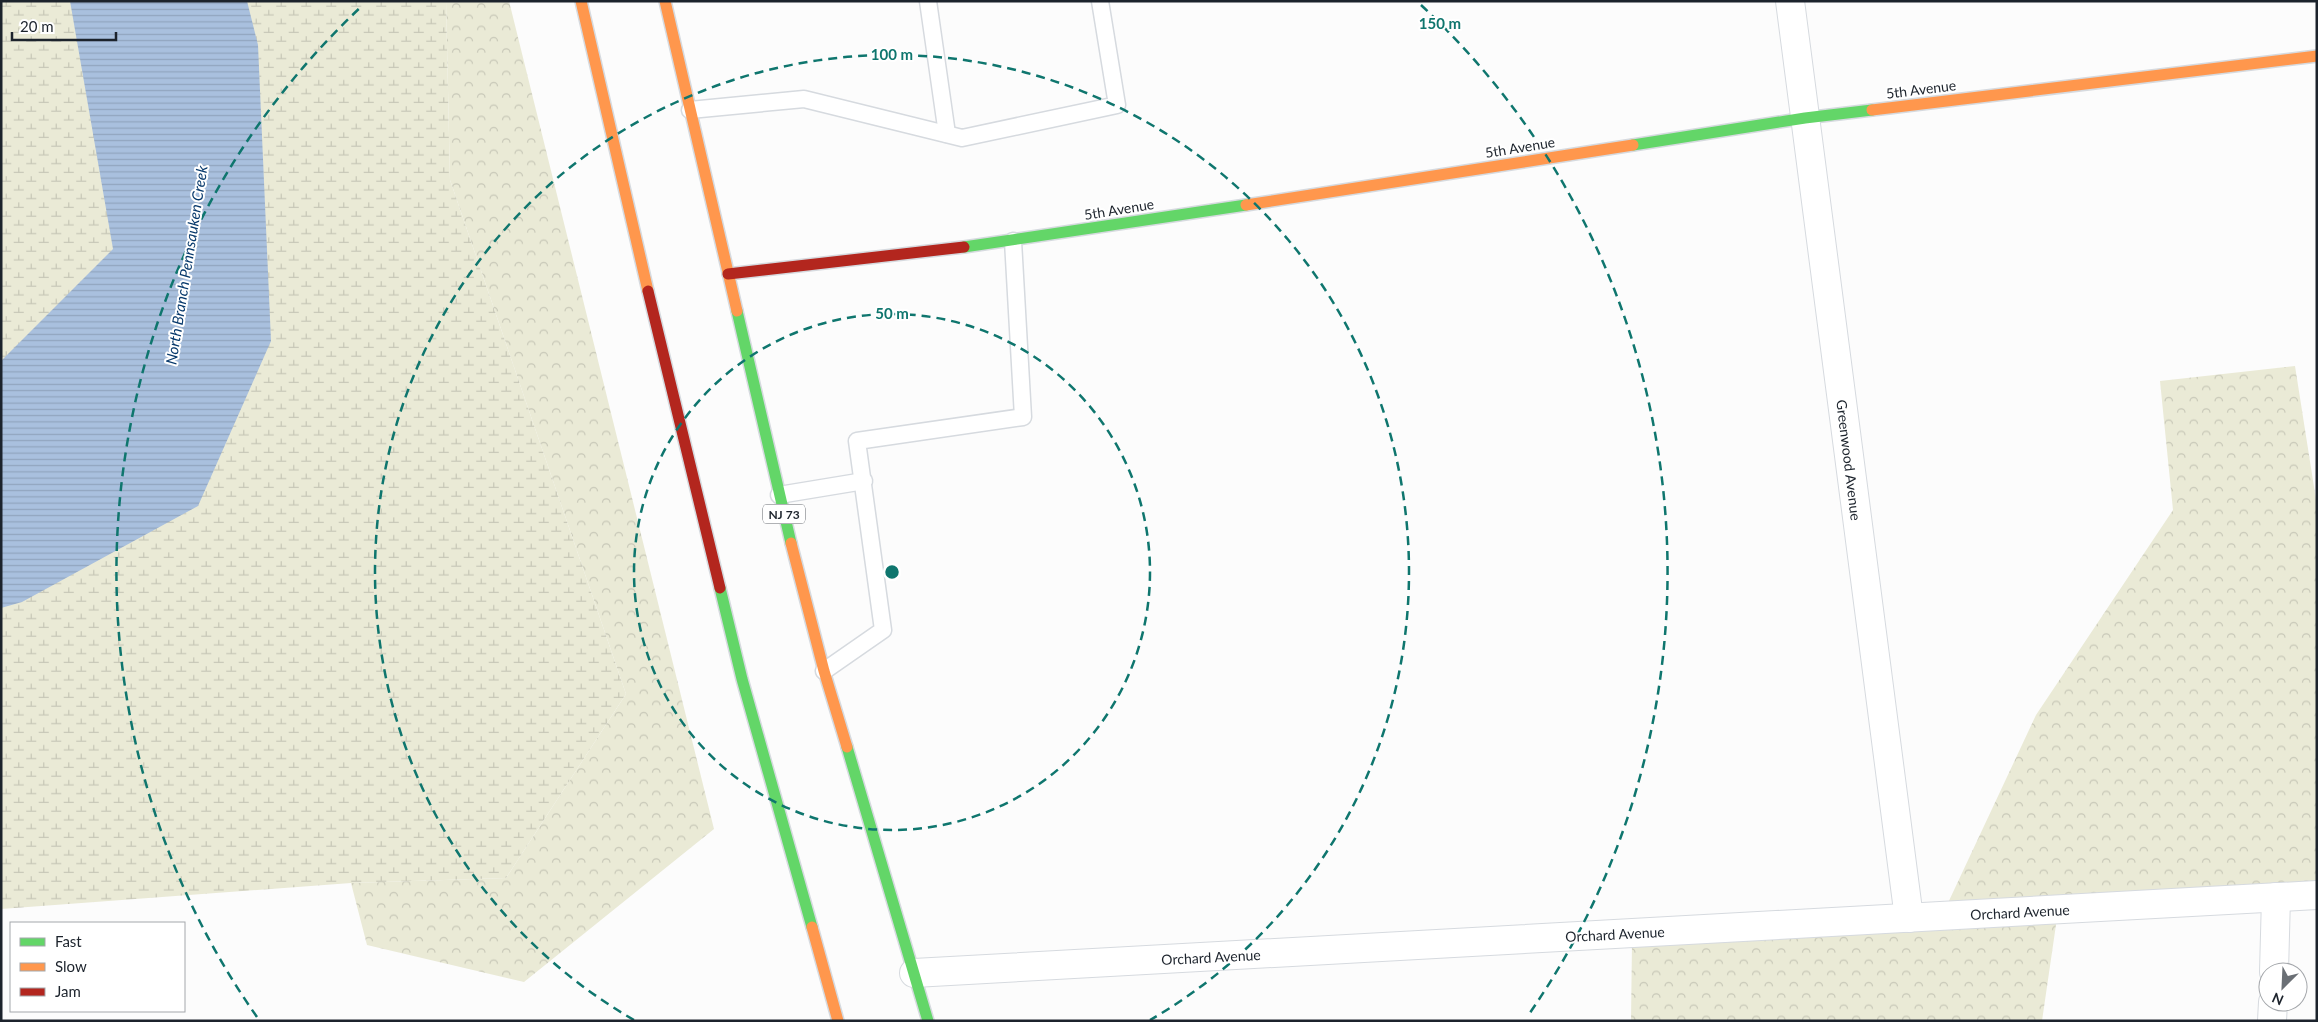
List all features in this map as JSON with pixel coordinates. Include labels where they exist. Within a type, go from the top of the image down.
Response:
[{"type":"main road","points":[[581,1],[655,323],[742,679],[838,1021]]},
{"type":"main road","name":"NJ 73","points":[[665,1],[779,495],[824,671],[928,1021]]},
{"type":"main road","name":"5th Avenue","points":[[728,274],[1013,241],[1805,118],[2317,56]]},
{"type":"street","name":"Greenwood Avenue","points":[[1790,1],[1909,918]]},
{"type":"street","name":"Orchard Avenue","points":[[914,973],[2317,895]]},
{"type":"street","points":[[2274,962],[2276,897]]},
{"type":"lane","points":[[928,1],[946,134]]},
{"type":"lane","points":[[690,110],[804,99],[962,138],[1117,105],[1100,1]]},
{"type":"lane","points":[[824,671],[883,630],[857,441],[1023,417],[1013,241]]},
{"type":"lane","points":[[779,495],[864,481]]},
{"type":"green space","points":[[1,1],[446,1],[450,180],[626,694],[506,878],[351,883],[1,909]]},
{"type":"green space","points":[[446,1],[509,1],[714,829],[524,982],[367,945],[351,883],[506,878],[626,694],[450,180]]},
{"type":"green space","points":[[2295,366],[2317,506],[2317,893],[2058,911],[2042,1021],[1631,1021],[1632,942],[1940,920],[2036,715],[2173,510],[2160,381]]},
{"type":"water","name":"North Branch Pennsauken Creek","points":[[70,1],[247,1],[258,45],[271,341],[198,506],[22,602],[1,608],[1,361],[113,249]]},
{"type":"traffic: fast","points":[[1633,145],[1805,118],[1872,110]]},
{"type":"traffic: fast","points":[[964,247],[1246,205]]},
{"type":"traffic: fast","points":[[737,311],[791,543]]},
{"type":"traffic: fast","points":[[720,588],[742,679],[812,927]]},
{"type":"traffic: fast","points":[[847,747],[928,1021]]},
{"type":"traffic: slow","points":[[581,1],[648,291]]},
{"type":"traffic: slow","points":[[665,1],[737,311]]},
{"type":"traffic: slow","points":[[1872,110],[2317,56]]},
{"type":"traffic: slow","points":[[1246,205],[1633,145]]},
{"type":"traffic: slow","points":[[791,543],[824,671],[847,747]]},
{"type":"traffic: slow","points":[[812,927],[838,1021]]},
{"type":"traffic: jam","points":[[728,274],[964,247]]},
{"type":"traffic: jam","points":[[648,291],[720,588]]}]
